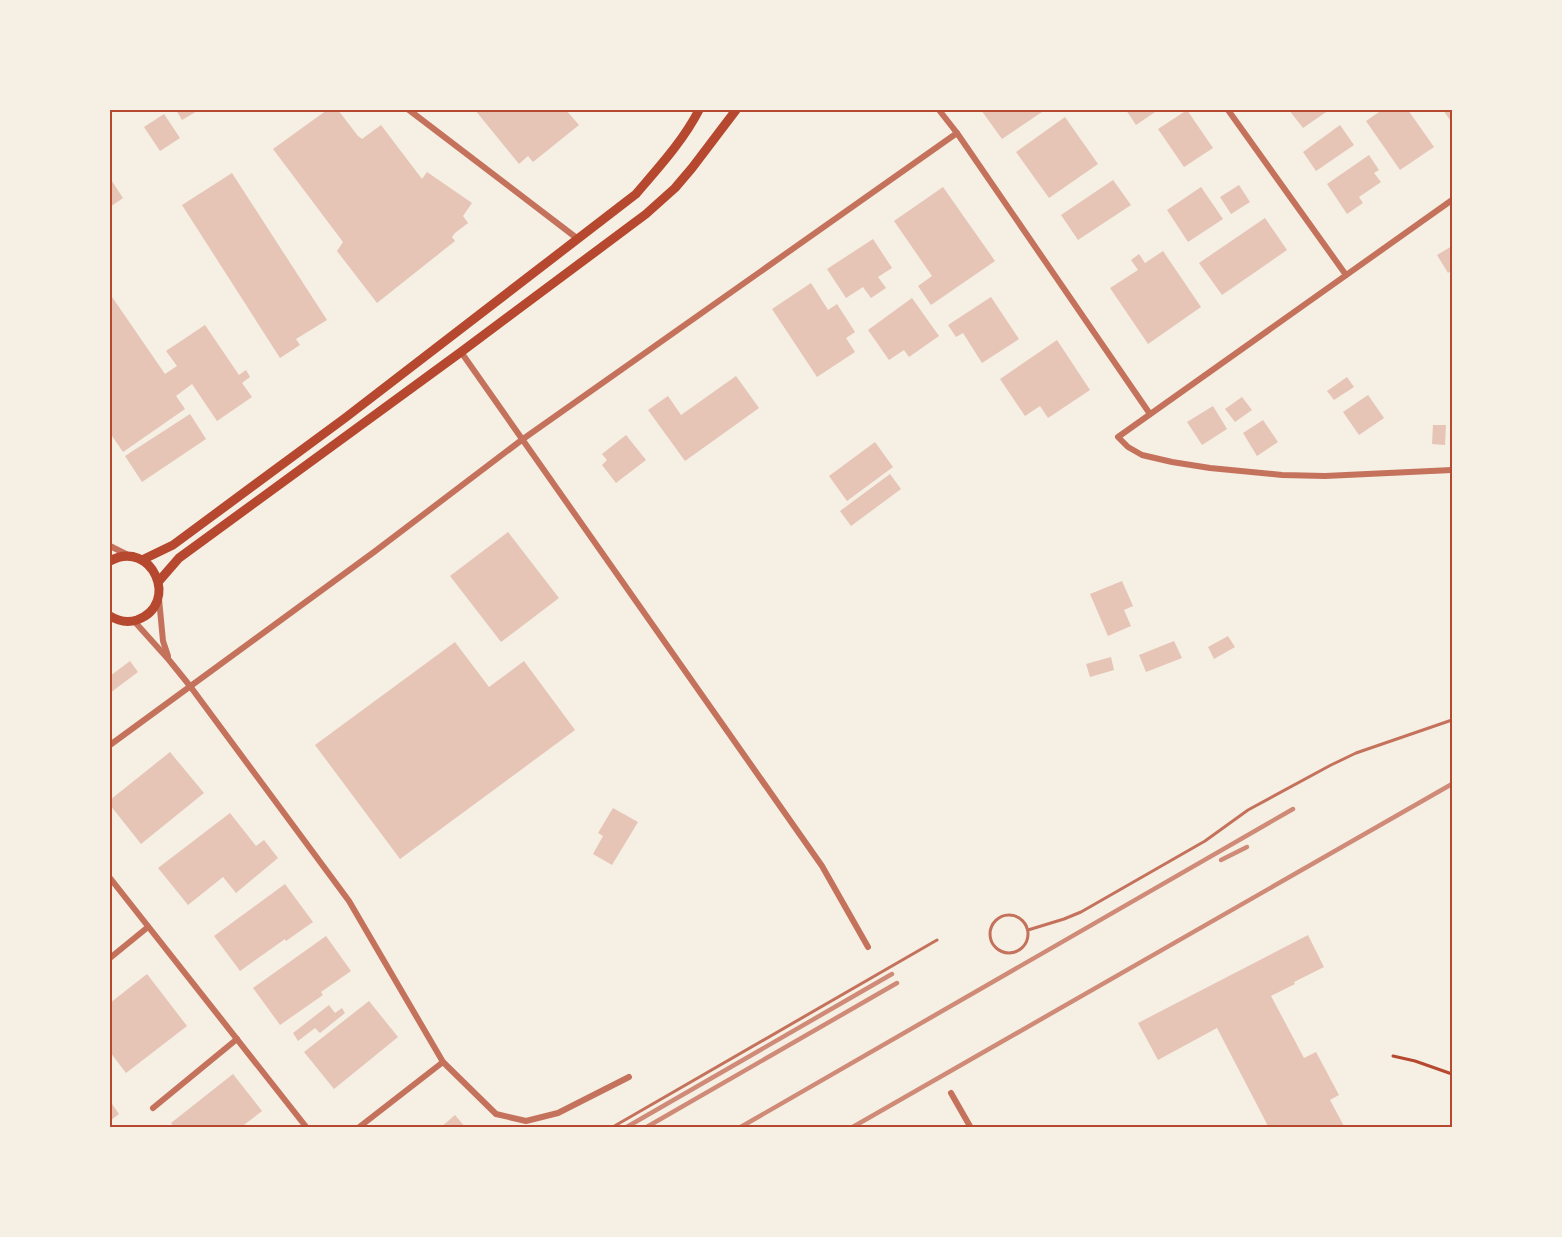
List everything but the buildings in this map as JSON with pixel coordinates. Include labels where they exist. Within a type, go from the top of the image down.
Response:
[{"type":"main road","points":[[142,560],[173,545],[345,418],[636,194],[673,151],[699,110]]},
{"type":"main road","points":[[159,581],[179,558],[646,214],[675,188],[735,110]]},
{"type":"main road","points":[[110,561],[121,557],[142,560],[150,566],[159,581],[159,595],[150,612],[134,621],[122,621],[110,625]]},
{"type":"main road","points":[[110,616],[122,621]]},
{"type":"street","points":[[409,110],[578,239]]},
{"type":"street","points":[[939,110],[1150,414]]},
{"type":"street","points":[[1228,110],[1346,275]]},
{"type":"street","points":[[110,745],[374,552],[523,439],[957,133]]},
{"type":"street","points":[[1452,200],[1118,437],[1128,447],[1142,454],[1210,468],[1282,475],[1325,476],[1452,470]]},
{"type":"street","points":[[461,352],[822,866],[868,947]]},
{"type":"street","points":[[110,546],[131,557]]},
{"type":"street","points":[[159,595],[163,641],[169,660]]},
{"type":"street","points":[[134,621],[190,686],[349,901],[443,1062],[496,1114],[526,1121],[558,1113],[629,1077]]},
{"type":"street","points":[[110,878],[306,1128]]},
{"type":"street","points":[[110,958],[148,927]]},
{"type":"street","points":[[153,1108],[237,1039]]},
{"type":"street","points":[[358,1128],[443,1062]]},
{"type":"street","points":[[951,1093],[971,1128]]},
{"type":"lane","points":[[1028,930],[1064,920],[1081,912],[1205,841],[1248,810],[1331,765],[1356,753],[1452,720]]},
{"type":"lane","points":[[1002,915],[1016,915],[1022,919],[1028,930],[1026,944],[1015,952],[1002,952],[996,948],[989,937],[992,923],[1002,915]]},
{"type":"lane","points":[[611,1128],[937,940]]},
{"type":"path","points":[[1393,1056],[1452,1074]]},
{"type":"railway","points":[[851,1128],[1452,784]]},
{"type":"railway","points":[[739,1128],[1293,809]]},
{"type":"railway","points":[[1221,860],[1247,847]]},
{"type":"railway","points":[[625,1128],[892,974]]},
{"type":"railway","points":[[645,1128],[897,983]]}]
